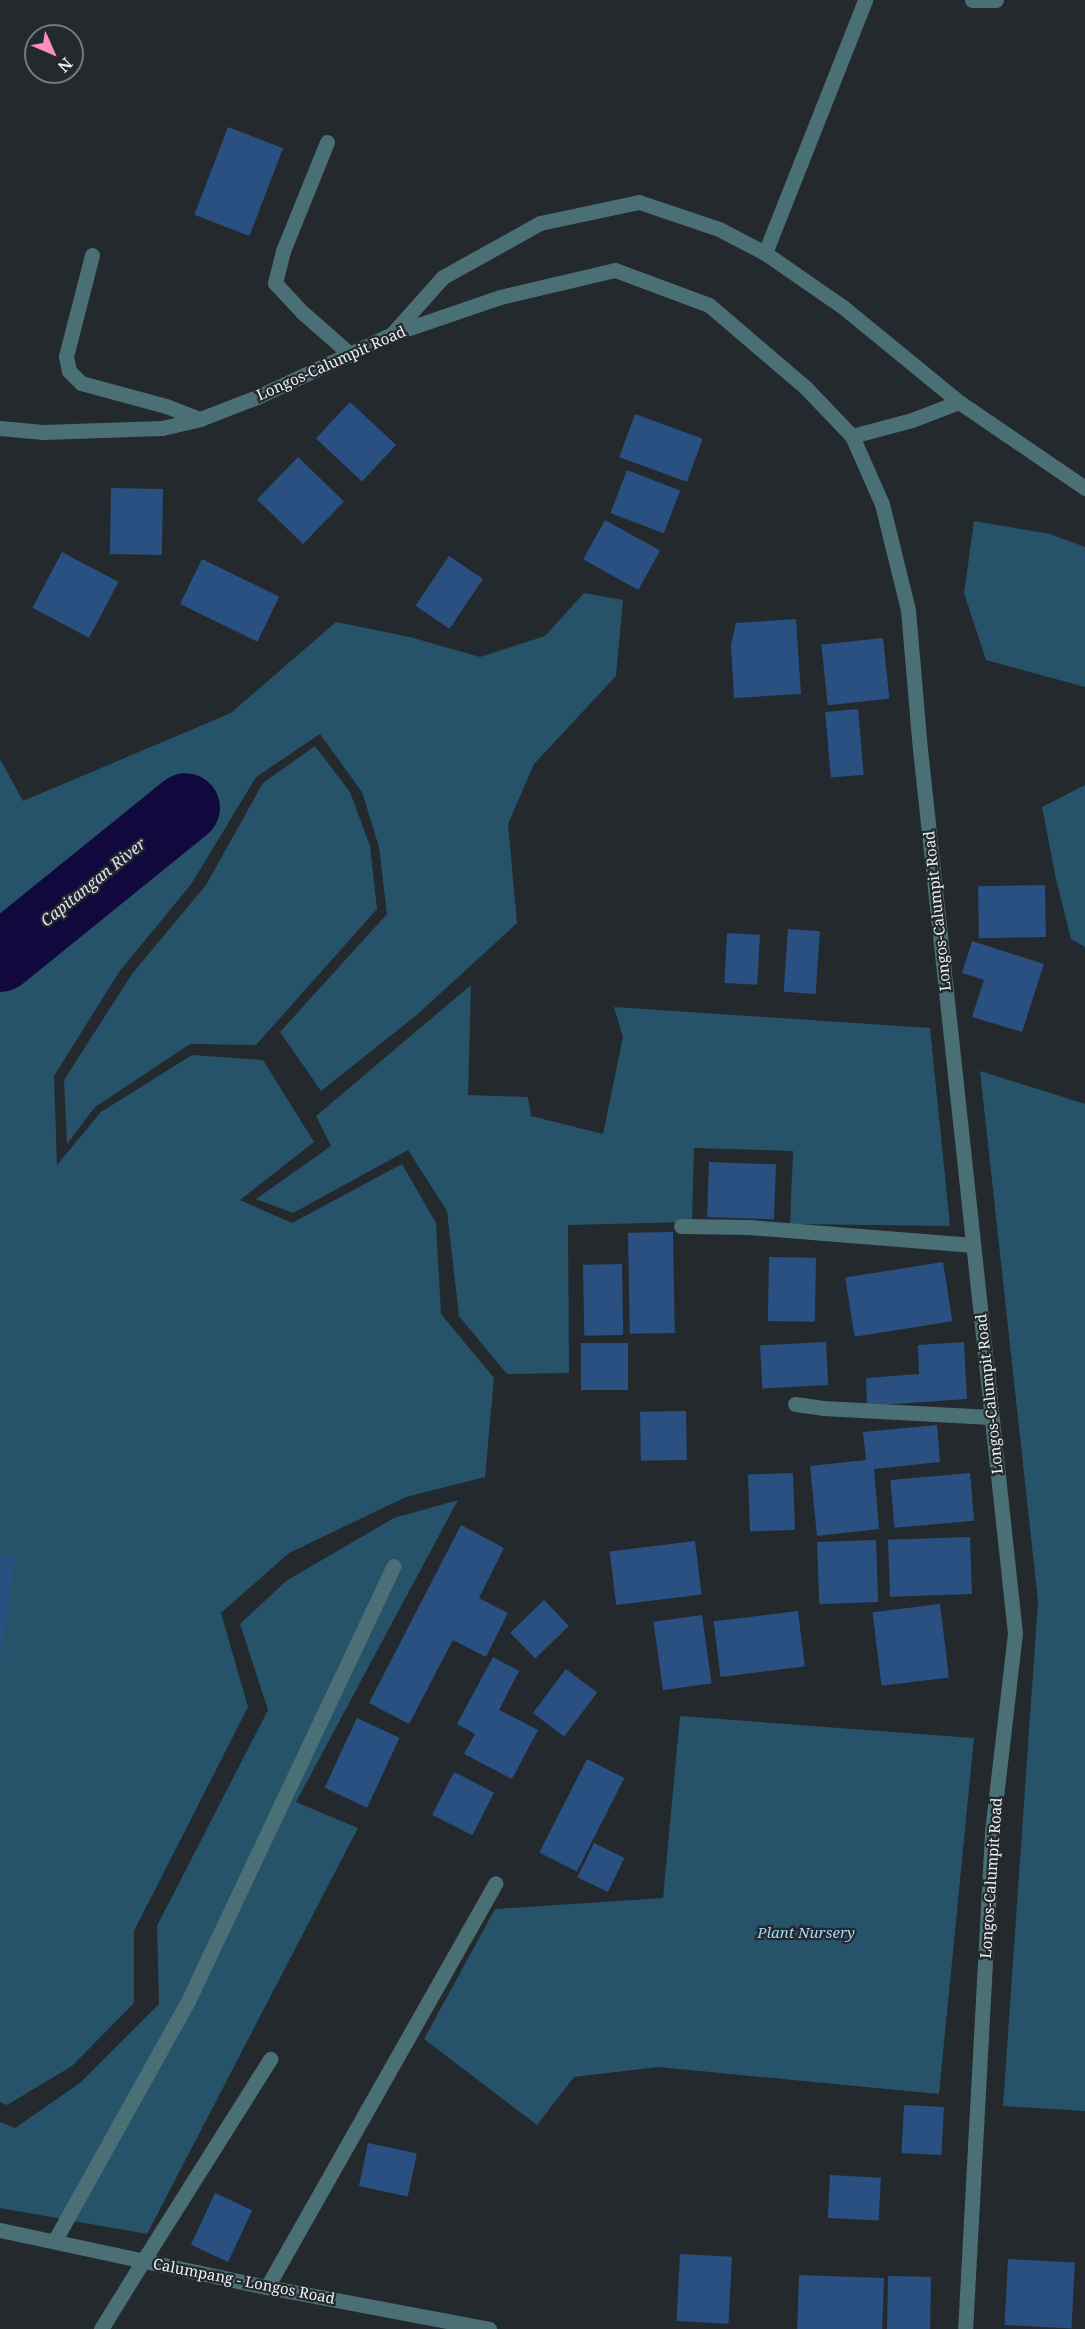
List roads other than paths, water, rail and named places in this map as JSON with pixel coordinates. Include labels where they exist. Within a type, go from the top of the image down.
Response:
[{"type":"street","points":[[765,253],[865,0]]},
{"type":"street","points":[[972,0],[996,0]]},
{"type":"street","points":[[327,142],[283,251],[275,283],[302,312],[351,355]]},
{"type":"street","points":[[392,334],[443,277],[540,223],[639,202],[719,229],[765,253],[843,308],[959,402],[1083,482]]},
{"type":"street","points":[[92,255],[66,356],[69,371],[81,383],[166,406],[200,419]]},
{"type":"street","name":"Longos-Calumpit Road","points":[[0,428],[43,432],[162,428],[200,419],[257,397],[392,334],[500,297],[615,270],[709,305],[805,387],[852,436],[882,504],[908,609],[920,749],[1015,1633],[992,1833],[965,2329]]},
{"type":"street","points":[[852,436],[912,420],[959,402]]},
{"type":"street","points":[[681,1226],[749,1227],[973,1245]]},
{"type":"street","points":[[795,1404],[823,1408],[991,1418]]},
{"type":"street","points":[[56,2240],[188,2001],[394,1566]]},
{"type":"street","points":[[267,2287],[496,1883]]},
{"type":"street","points":[[100,2329],[270,2059]]},
{"type":"street","name":"Calumpang - Longos Road","points":[[0,2230],[56,2240],[267,2287],[489,2329]]},
{"type":"waterway","name":"Capitangan River","points":[[0,957],[185,807]]},
{"type":"park label","name":"Plant Nursery","points":[[806,1933]]}]
